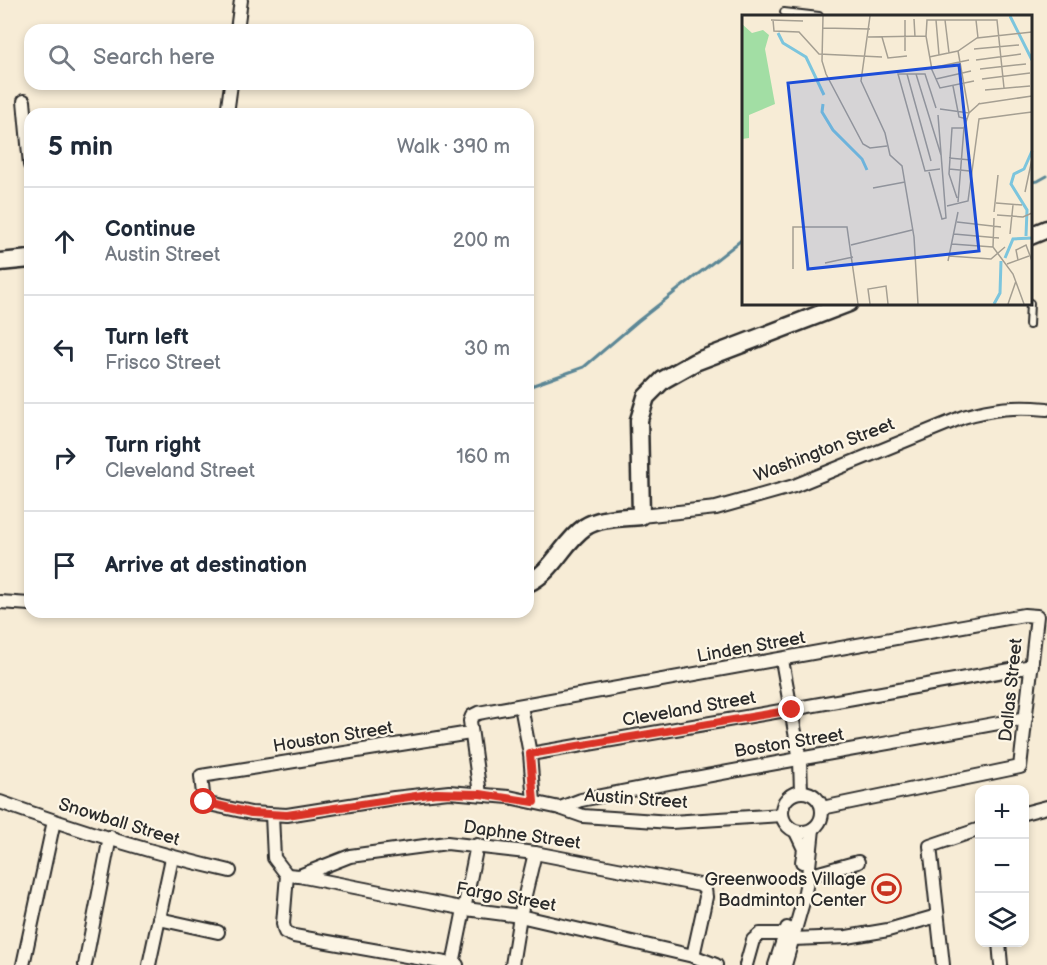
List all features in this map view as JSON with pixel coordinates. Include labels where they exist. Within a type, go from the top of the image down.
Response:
[{"type":"street","points":[[238,24],[241,0]]},
{"type":"street","points":[[228,108],[230,90]]},
{"type":"street","points":[[24,101],[25,108]]},
{"type":"street","points":[[1032,235],[1047,229]]},
{"type":"street","points":[[0,262],[24,260]]},
{"type":"street","points":[[641,516],[639,420],[646,396],[663,380],[695,362],[846,304]]},
{"type":"street","name":"Washington Street","points":[[534,581],[550,567],[576,534],[587,526],[641,516],[716,508],[794,486],[963,417],[992,409],[1019,406],[1047,409]]},
{"type":"street","points":[[0,602],[24,604]]},
{"type":"street","name":"Linden Street","points":[[470,733],[471,716],[478,713],[1024,615],[1037,616]]},
{"type":"street","name":"Dallas Street","points":[[822,808],[1020,767],[1037,616]]},
{"type":"street","points":[[782,660],[800,760],[801,792]]},
{"type":"street","name":"Cleveland Street","points":[[530,754],[792,710],[1032,666]]},
{"type":"street","points":[[521,706],[530,754],[534,802]]},
{"type":"street","name":"Boston Street","points":[[560,808],[592,798],[714,773],[800,760],[1026,718]]},
{"type":"street","points":[[470,733],[480,794]]},
{"type":"street","name":"Houston Street","points":[[204,802],[201,776],[470,733]]},
{"type":"street","name":"Austin Street","points":[[204,802],[251,813],[272,815],[306,813],[449,792],[534,802],[583,816],[671,822],[782,815]]},
{"type":"street","points":[[785,965],[804,849],[796,832],[787,825],[782,815],[784,802],[789,797],[807,792],[817,798],[822,808],[821,820],[813,829],[802,833],[796,832]]},
{"type":"street","name":"Snowball Street","points":[[0,801],[54,821],[172,858],[230,871]]},
{"type":"street","points":[[1029,812],[1047,807]]},
{"type":"street","points":[[272,815],[274,858],[293,876],[283,924],[285,932],[294,936],[455,965],[477,845]]},
{"type":"street","points":[[23,965],[54,821]]},
{"type":"street","points":[[775,965],[803,902],[813,829]]},
{"type":"street","points":[[942,965],[930,846],[975,831]]},
{"type":"street","points":[[85,965],[110,837]]},
{"type":"street","name":"Daphne Street","points":[[293,876],[350,856],[447,843],[535,853],[700,885],[705,888],[706,897],[693,956]]},
{"type":"street","points":[[512,965],[520,916],[535,853]]},
{"type":"street","points":[[149,965],[172,858]]},
{"type":"street","points":[[808,876],[858,862]]},
{"type":"street","name":"Fargo Street","points":[[293,876],[465,909],[520,916],[693,956],[716,965]]},
{"type":"street","points":[[746,965],[753,940],[760,934],[788,937],[847,937],[888,930],[937,916]]},
{"type":"street","points":[[159,919],[218,932]]},
{"type":"street","points":[[999,947],[1001,965]]},
{"type":"lane","points":[[784,12],[810,15]]},
{"type":"lane","points":[[1029,325],[1030,304]]},
{"type":"waterway","points":[[1032,182],[1047,176]]},
{"type":"waterway","points":[[534,385],[584,367],[638,321],[742,240]]},
{"type":"place","name":"Greenwoods Village Badminton Center","points":[[887,889]]},
{"type":"route","points":[[204,802],[251,813],[272,815],[312,812],[394,798],[449,792],[508,797],[534,802],[530,754],[792,710]]}]
